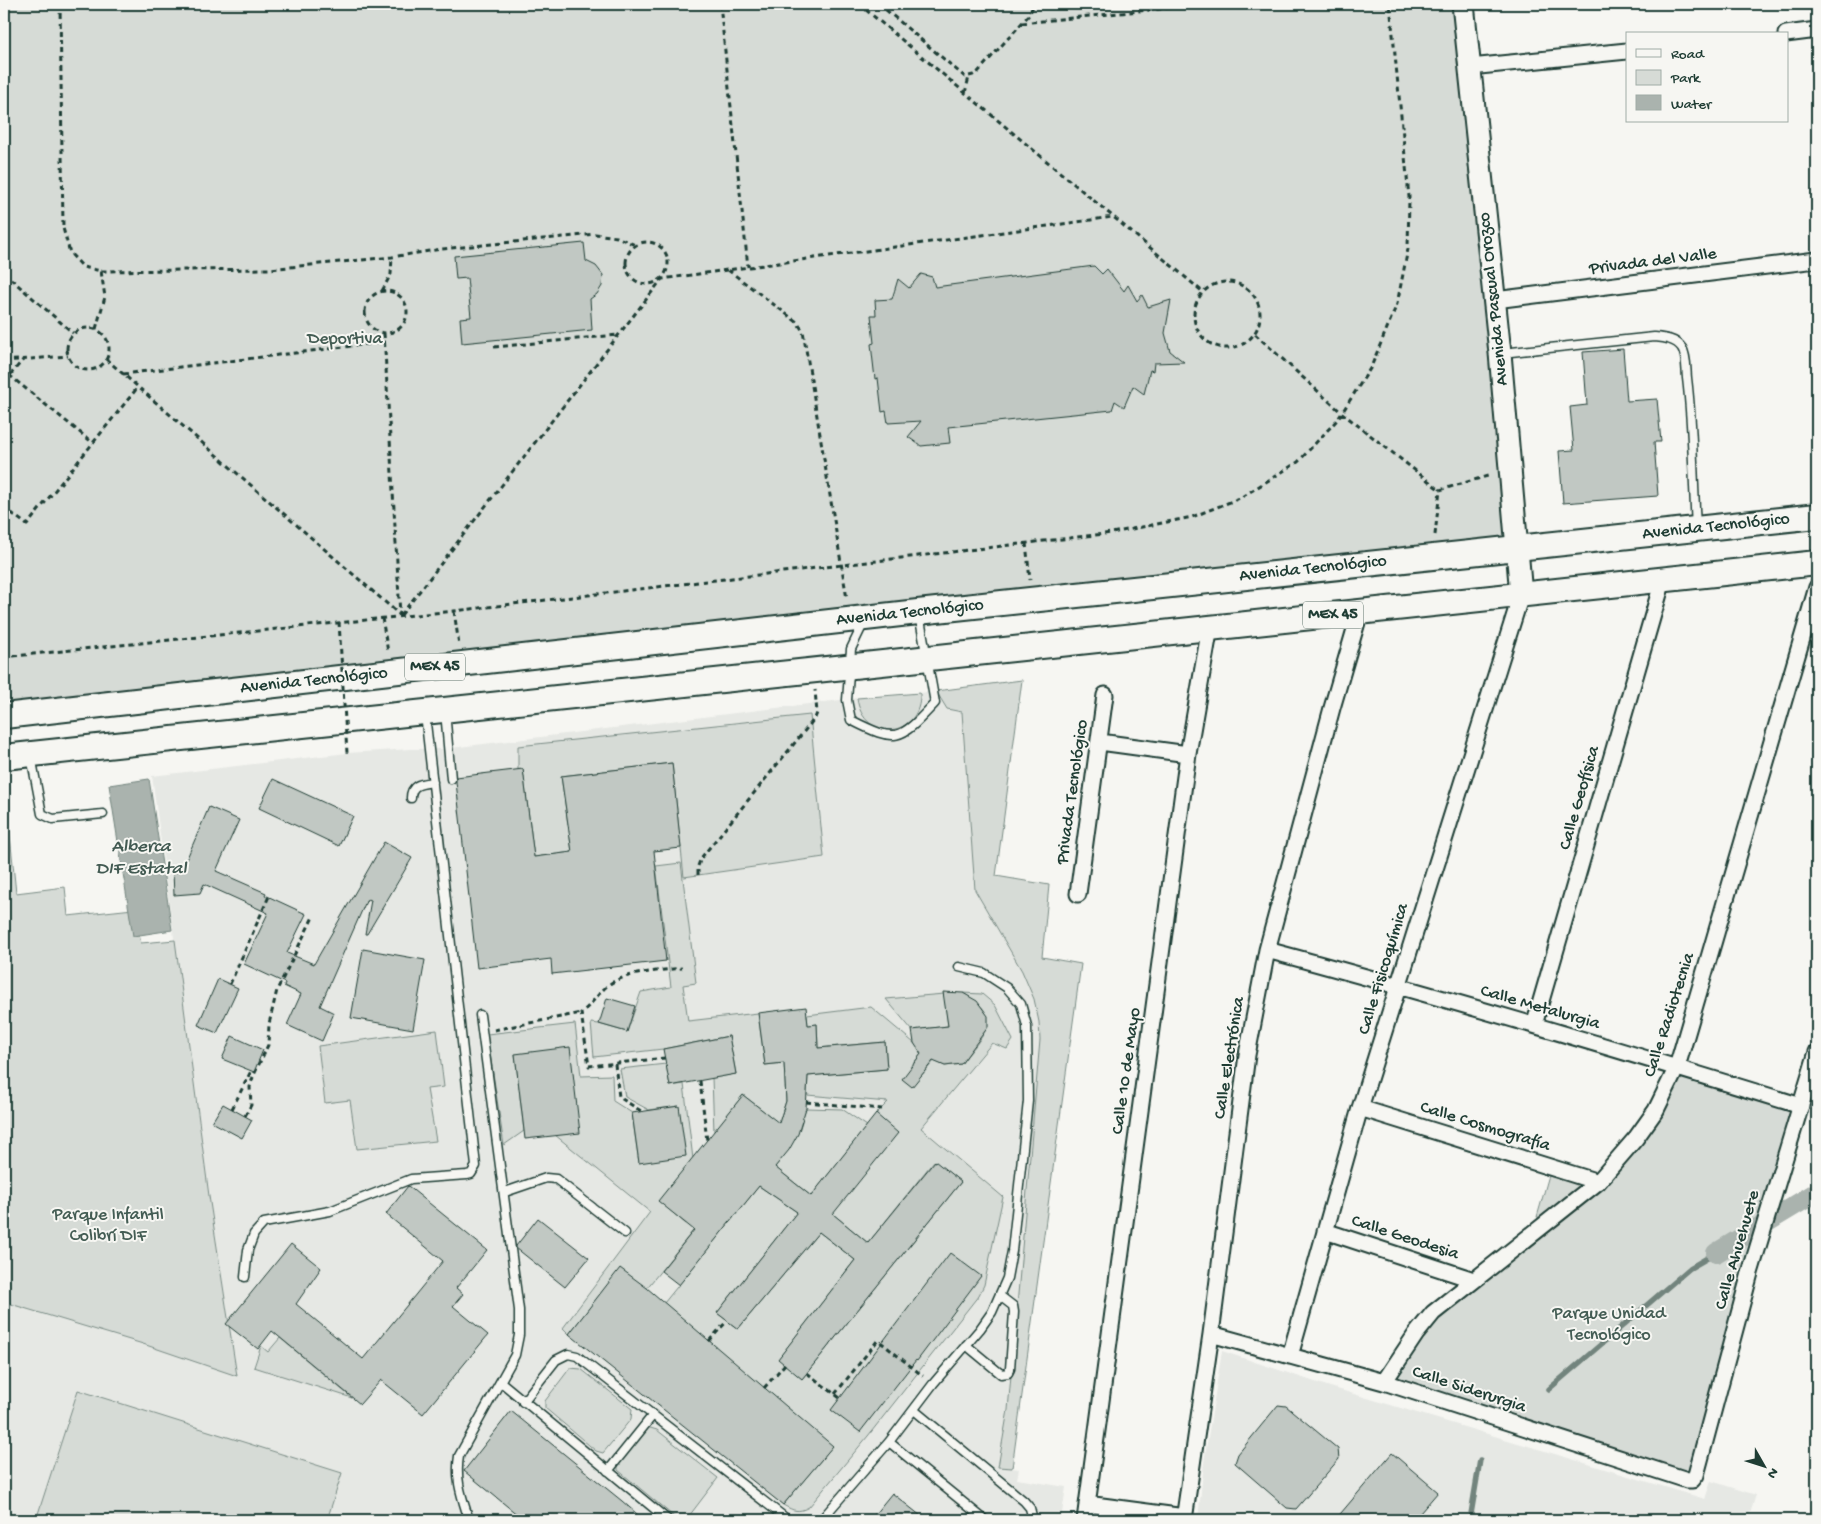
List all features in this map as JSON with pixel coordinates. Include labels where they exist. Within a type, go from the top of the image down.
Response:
[{"type":"main road","name":"Avenida Pascual Orozco","points":[[1463,4],[1495,300],[1521,595]]},
{"type":"main road","name":"Avenida Tecnológico","points":[[4,716],[918,612],[1817,516]]},
{"type":"main road","name":"MEX 45","points":[[4,757],[813,672],[1817,563]]},
{"type":"street","points":[[1788,34],[1817,30]]},
{"type":"street","points":[[1470,68],[1626,51]]},
{"type":"street","name":"Privada del Valle","points":[[1495,300],[1816,260]]},
{"type":"street","name":"Calle Geofísica","points":[[1534,1025],[1663,580]]},
{"type":"street","name":"Calle Radiotecnia","points":[[1384,1382],[1425,1322],[1449,1299],[1598,1182],[1636,1138],[1656,1110],[1677,1067],[1817,587]]},
{"type":"street","name":"Calle Fisicoquímica","points":[[1290,1356],[1360,1108],[1521,595]]},
{"type":"street","name":"Calle Electrónica","points":[[1185,1519],[1212,1334],[1247,1055],[1266,950],[1360,612]]},
{"type":"street","name":"Calle 10 de Mayo","points":[[1085,1520],[1188,754],[1210,628]]},
{"type":"street","name":"Privada Tecnológico","points":[[1078,894],[1105,695]]},
{"type":"street","points":[[1100,742],[1188,754]]},
{"type":"street","name":"Calle Metalurgia","points":[[1266,950],[1534,1025],[1801,1106]]},
{"type":"street","name":"Calle Ahuehuete","points":[[1701,1460],[1750,1273],[1817,1052]]},
{"type":"street","name":"Calle Cosmografía","points":[[1360,1108],[1598,1182]]},
{"type":"street","name":"Calle Geodesia","points":[[1325,1232],[1474,1280]]},
{"type":"street","name":"Calle Siderurgia","points":[[1212,1334],[1384,1382],[1687,1480],[1692,1480],[1696,1475],[1701,1460]]},
{"type":"street","points":[[1087,1504],[1185,1519]]},
{"type":"lane","points":[[1500,354],[1654,337],[1666,338],[1682,348],[1686,360],[1689,391],[1696,528]]},
{"type":"lane","points":[[858,619],[851,649],[846,700],[850,720],[881,734],[892,736],[901,734],[910,728],[935,703],[918,612]]},
{"type":"lane","points":[[435,711],[451,779]]},
{"type":"lane","points":[[245,1277],[248,1250],[254,1234],[264,1223],[330,1211],[412,1180],[471,1174],[476,1166],[432,782],[435,711]]},
{"type":"lane","points":[[31,754],[42,814],[53,819],[103,814]]},
{"type":"lane","points":[[411,798],[414,787],[432,782]]},
{"type":"lane","points":[[821,1520],[889,1442],[992,1312],[1007,1278],[1012,1251],[1028,1101],[1027,1026],[1020,1004],[1007,988],[984,972],[959,967]]},
{"type":"lane","points":[[470,1520],[458,1483],[458,1456],[515,1355],[519,1335],[519,1310],[505,1192],[480,1015]]},
{"type":"lane","points":[[505,1192],[546,1178],[556,1178],[625,1233]]},
{"type":"lane","points":[[966,1345],[1001,1374],[1008,1373],[1010,1369],[1014,1312],[1013,1306],[1000,1296]]},
{"type":"lane","points":[[523,1402],[556,1360],[568,1354],[577,1356],[788,1520]]},
{"type":"lane","points":[[501,1382],[668,1520]]},
{"type":"lane","points":[[914,1410],[1024,1501],[1030,1508],[1033,1520]]},
{"type":"lane","points":[[608,1471],[653,1415]]},
{"type":"lane","points":[[889,1442],[985,1520]]},
{"type":"path","points":[[60,4],[62,228],[70,253],[83,268],[101,271],[269,269],[595,234],[617,237],[635,246]]},
{"type":"path","points":[[720,4],[748,267]]},
{"type":"path","points":[[859,4],[1203,292]]},
{"type":"path","points":[[879,4],[964,77],[969,77],[978,72],[1029,15],[1034,4]]},
{"type":"path","points":[[885,8],[888,4]]},
{"type":"path","points":[[1021,23],[1208,4]]},
{"type":"path","points":[[4,657],[454,611],[1112,533],[1192,517],[1240,498],[1298,462],[1338,419],[1371,366],[1397,304],[1408,249],[1409,197],[1390,4]]},
{"type":"path","points":[[965,93],[969,77]]},
{"type":"path","points":[[400,616],[662,279],[668,266],[666,253],[661,247],[648,242],[635,246],[626,257],[625,264],[630,277],[642,284],[649,285],[662,279],[1114,217]]},
{"type":"path","points":[[382,291],[396,293],[402,298],[408,311],[403,324],[391,333],[384,333],[372,328],[368,322],[365,309],[371,297],[382,291],[392,274],[392,257]]},
{"type":"path","points":[[728,270],[797,322],[803,330],[841,565],[858,619]]},
{"type":"path","points":[[96,329],[105,297],[101,271]]},
{"type":"path","points":[[4,273],[73,333]]},
{"type":"path","points":[[1222,282],[1233,282],[1244,286],[1252,292],[1258,302],[1261,313],[1259,324],[1254,334],[1247,342],[1232,347],[1216,346],[1206,340],[1199,333],[1194,312],[1197,301],[1203,292],[1212,285],[1222,282]]},
{"type":"path","points":[[84,328],[96,329],[102,332],[109,345],[106,359],[96,368],[89,370],[76,366],[68,356],[67,344],[73,333],[84,328]]},
{"type":"path","points":[[384,333],[400,616]]},
{"type":"path","points":[[1254,334],[1342,413],[1440,490]]},
{"type":"path","points":[[494,347],[618,335]]},
{"type":"path","points":[[123,374],[385,342]]},
{"type":"path","points":[[4,361],[68,356]]},
{"type":"path","points":[[4,382],[23,359]]},
{"type":"path","points":[[106,359],[400,616]]},
{"type":"path","points":[[9,375],[93,443]]},
{"type":"path","points":[[4,507],[27,525],[138,387]]},
{"type":"path","points":[[1440,490],[1511,469]]},
{"type":"path","points":[[1433,556],[1440,490]]},
{"type":"path","points":[[1026,543],[1032,600]]},
{"type":"path","points":[[454,611],[461,664]]},
{"type":"path","points":[[382,618],[392,672]]},
{"type":"path","points":[[339,622],[347,754]]},
{"type":"path","points":[[698,874],[701,858],[816,718],[813,672]]},
{"type":"path","points":[[230,984],[270,894]]},
{"type":"path","points":[[245,1116],[251,1105],[250,1087],[253,1077],[268,1045],[269,1024],[277,990],[314,916]]},
{"type":"path","points":[[483,1032],[582,1013],[591,1006],[607,986],[625,977],[682,968]]},
{"type":"path","points":[[582,1013],[590,1066],[665,1058]]},
{"type":"path","points":[[614,1064],[619,1097],[641,1112]]},
{"type":"path","points":[[232,1109],[251,1071]]},
{"type":"path","points":[[700,1081],[707,1141]]},
{"type":"path","points":[[806,1102],[882,1109]]},
{"type":"path","points":[[709,1342],[728,1321]]},
{"type":"path","points":[[835,1394],[878,1340],[934,1384]]},
{"type":"path","points":[[764,1388],[785,1364]]},
{"type":"path","points":[[807,1373],[840,1398]]},
{"type":"shaded area","points":[[1022,680],[996,876],[1049,885],[1042,957],[1081,964],[1012,1468],[1019,1469],[1017,1479],[1066,1487],[1061,1520],[4,1520],[4,1302],[237,1375],[209,1196],[152,776],[347,753],[443,749],[857,698],[920,693]]},
{"type":"shaded area","points":[[1222,1351],[1327,1386],[1705,1499],[1711,1481],[1756,1495],[1748,1520],[1198,1520],[1204,1462]]},
{"type":"green space","name":"Deportiva","points":[[4,4],[1463,4],[1518,547],[4,715]]},
{"type":"green space","points":[[1022,680],[996,876],[1049,885],[1042,957],[1081,964],[1012,1468],[998,1467],[1008,1410],[1040,1040],[1039,1022],[1034,999],[1022,971],[975,890],[962,712],[947,709],[936,691]]},
{"type":"green space","points":[[920,693],[918,708],[912,719],[903,726],[892,730],[880,728],[870,723],[862,713],[857,698]]},
{"type":"green space","points":[[810,715],[824,857],[684,877],[672,763],[561,776],[572,852],[534,857],[523,769],[518,770],[518,746]]},
{"type":"green space","name":"Parque Infantil Colibrí DIF","points":[[4,797],[6,797],[16,893],[65,887],[68,916],[133,909],[141,943],[175,940],[209,1196],[237,1376],[143,1344],[4,1302]]},
{"type":"green space","points":[[681,863],[696,983],[683,985],[688,1021],[758,1013],[765,1065],[784,1063],[786,1101],[772,1133],[646,1289],[620,1269],[569,1334],[563,1328],[650,1212],[555,1135],[515,1054],[524,1131],[504,1145],[487,1034],[575,1024],[581,1076],[612,1075],[613,1101],[632,1113],[639,1163],[679,1106],[649,1110],[625,1097],[620,1069],[666,1064],[670,1086],[684,1084],[693,1159],[659,1201],[686,1224],[770,1116],[743,1095],[714,1132],[712,1078],[736,1074],[729,1036],[663,1049],[594,1057],[591,1023],[627,1032],[641,992],[671,987],[656,866]]},
{"type":"green space","points":[[963,993],[982,994],[995,1005],[1013,1040],[1007,1049],[992,1043],[921,1128],[1003,1197],[984,1285],[979,1295],[868,1436],[809,1507],[799,1511],[793,1510],[783,1505],[832,1447],[664,1303],[759,1186],[797,1212],[717,1313],[738,1329],[819,1232],[855,1260],[779,1358],[802,1379],[961,1182],[934,1161],[868,1243],[833,1214],[876,1114],[888,1102],[807,1095],[808,1076],[887,1069],[885,1042],[818,1048],[817,1024],[808,1026],[807,1015],[871,1007],[914,1043],[922,1053],[910,1067],[921,1076],[934,1061],[945,1066],[961,1064],[983,1035],[988,1019],[984,1010]]},
{"type":"green space","points":[[944,994],[948,1026],[912,1030],[886,999]]},
{"type":"green space","points":[[437,1030],[444,1087],[427,1089],[436,1141],[357,1149],[350,1100],[325,1103],[318,1046]]},
{"type":"green space","name":"Parque Unidad Tecnológico","points":[[1678,1069],[1794,1109],[1692,1479],[1379,1379],[1427,1312],[1548,1218],[1537,1217],[1551,1168],[1589,1179],[1631,1139]]},
{"type":"green space","points":[[806,1108],[842,1109],[867,1126],[811,1196],[775,1167],[794,1139]]},
{"type":"green space","points":[[280,1338],[352,1398],[254,1367],[261,1346],[268,1352]]},
{"type":"green space","points":[[570,1368],[581,1369],[632,1409],[631,1419],[603,1453],[596,1451],[545,1408],[545,1401]]},
{"type":"green space","points":[[78,1390],[342,1473],[327,1520],[36,1520]]},
{"type":"green space","points":[[647,1427],[657,1430],[718,1478],[686,1520],[678,1520],[618,1470],[618,1462]]},
{"type":"water","name":"Alberca DIF Estatal","points":[[149,779],[172,930],[133,936],[109,785]]},
{"type":"building","points":[[584,243],[586,261],[596,266],[603,275],[602,286],[597,294],[590,299],[592,330],[462,343],[460,318],[471,317],[467,278],[456,279],[454,256]]},
{"type":"building","points":[[1094,266],[1102,274],[1107,269],[1124,291],[1128,285],[1137,301],[1142,295],[1148,307],[1171,300],[1165,333],[1170,351],[1184,362],[1154,363],[1153,371],[1150,370],[1144,394],[1133,386],[1124,407],[1115,401],[1112,410],[948,427],[950,443],[921,446],[908,437],[921,421],[888,423],[886,411],[882,412],[878,378],[875,379],[871,344],[874,343],[871,315],[876,315],[875,300],[892,299],[898,279],[909,288],[921,274],[932,277],[935,287]]},
{"type":"building","points":[[1623,349],[1627,401],[1657,399],[1661,442],[1654,442],[1658,496],[1563,503],[1559,451],[1574,450],[1570,407],[1587,405],[1583,352]]},
{"type":"building","points":[[672,763],[681,848],[654,851],[666,961],[552,974],[551,959],[477,968],[456,777],[523,769],[534,857],[572,852],[561,776]]},
{"type":"building","points":[[273,779],[353,816],[339,846],[259,808]]},
{"type":"building","points":[[209,807],[239,820],[216,871],[266,893],[265,895],[306,914],[287,953],[314,964],[384,842],[412,858],[367,934],[365,934],[371,900],[367,899],[320,1006],[334,1013],[322,1041],[287,1025],[301,994],[284,986],[285,983],[244,964],[268,913],[204,884],[200,893],[174,895],[173,872],[181,872]]},
{"type":"building","points":[[363,949],[425,960],[413,1029],[351,1018]]},
{"type":"building","points":[[218,979],[238,988],[217,1033],[198,1025]]},
{"type":"building","points":[[943,992],[963,993],[977,1001],[988,1016],[988,1027],[961,1064],[945,1066],[933,1061],[912,1087],[902,1079],[921,1054],[914,1043],[912,1030],[948,1026]]},
{"type":"building","points":[[607,998],[635,1006],[627,1032],[599,1024]]},
{"type":"building","points":[[806,1007],[808,1025],[817,1024],[818,1048],[885,1042],[887,1069],[808,1076],[806,1108],[798,1134],[789,1150],[775,1167],[811,1196],[876,1114],[898,1133],[833,1214],[868,1243],[935,1161],[961,1182],[802,1379],[778,1359],[855,1260],[819,1232],[738,1329],[717,1313],[797,1212],[759,1186],[679,1285],[661,1271],[694,1230],[658,1201],[743,1095],[779,1123],[786,1101],[784,1063],[765,1065],[758,1013]]},
{"type":"building","points":[[232,1036],[263,1050],[254,1072],[222,1059]]},
{"type":"building","points":[[729,1036],[736,1074],[670,1086],[663,1049]]},
{"type":"building","points":[[570,1047],[580,1133],[525,1139],[515,1054]]},
{"type":"building","points":[[223,1104],[252,1120],[242,1138],[212,1122]]},
{"type":"building","points":[[679,1106],[686,1156],[639,1163],[632,1113]]},
{"type":"building","points":[[408,1186],[487,1250],[456,1288],[463,1294],[453,1306],[488,1335],[423,1414],[381,1380],[360,1404],[272,1331],[258,1349],[226,1324],[291,1244],[321,1268],[296,1304],[363,1359],[443,1261],[386,1214]]},
{"type":"building","points":[[538,1218],[589,1258],[565,1287],[516,1248]]},
{"type":"building","points":[[950,1253],[981,1276],[917,1361],[860,1432],[831,1410]]},
{"type":"building","points":[[620,1268],[647,1288],[833,1446],[783,1505],[569,1334]]},
{"type":"building","points":[[1278,1405],[1286,1406],[1338,1449],[1339,1459],[1296,1509],[1287,1508],[1235,1463],[1238,1454]]},
{"type":"building","points":[[511,1411],[644,1520],[524,1520],[464,1471]]},
{"type":"building","points":[[1392,1453],[1438,1492],[1414,1520],[1335,1520]]},
{"type":"building","points":[[892,1493],[926,1520],[870,1520]]},
{"type":"waterway","points":[[1716,1253],[1817,1192]]},
{"type":"waterway","points":[[1549,1389],[1690,1268],[1716,1253]]},
{"type":"waterway","points":[[1470,1520],[1480,1460]]}]
